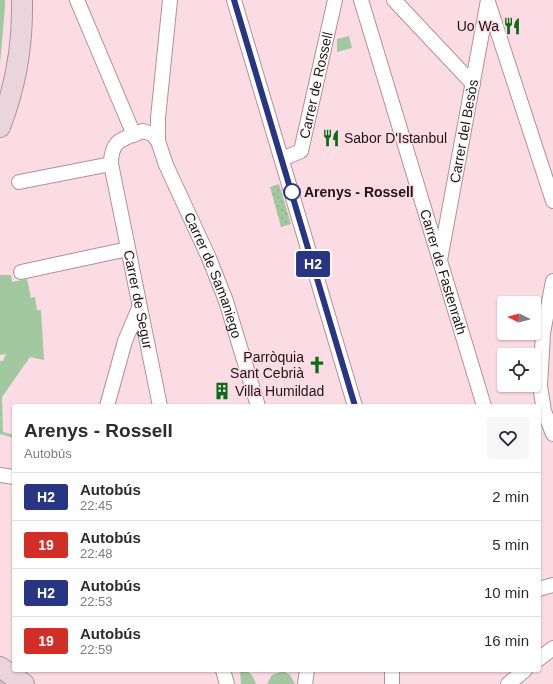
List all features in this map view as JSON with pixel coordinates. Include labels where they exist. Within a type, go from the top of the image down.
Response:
[{"type":"street","points":[[0,127],[8,105],[16,72],[21,38],[22,0]]},
{"type":"street","points":[[76,0],[131,127],[148,132],[158,141]]},
{"type":"street","name":"Carrer de Samaniego","points":[[170,0],[158,114],[158,141],[168,170],[212,265],[226,301],[257,404]]},
{"type":"street","points":[[234,0],[354,404]]},
{"type":"street","name":"Carrer de Rossell","points":[[282,159],[301,151],[335,0]]},
{"type":"street","name":"Carrer de Fastenrath","points":[[361,0],[483,404]]},
{"type":"street","points":[[394,0],[472,84]]},
{"type":"street","points":[[488,0],[553,201]]},
{"type":"street","name":"Carrer del Besòs","points":[[440,262],[488,0]]},
{"type":"street","points":[[19,182],[106,165],[114,146],[131,127],[158,114]]},
{"type":"street","name":"Carrer de Segur","points":[[106,165],[116,193],[160,404]]},
{"type":"street","points":[[22,272],[128,249]]},
{"type":"street","points":[[553,281],[543,333],[540,386],[544,411],[553,434]]},
{"type":"street","points":[[108,404],[125,341],[139,308]]},
{"type":"street","points":[[0,475],[12,477]]},
{"type":"street","points":[[541,588],[553,585]]},
{"type":"street","points":[[541,657],[553,648]]},
{"type":"street","points":[[0,667],[24,684]]},
{"type":"street","points":[[224,672],[227,684]]},
{"type":"street","points":[[304,684],[307,672]]},
{"type":"street","points":[[392,672],[392,684]]},
{"type":"street","points":[[508,684],[523,672]]},
{"type":"green space","points":[[0,0],[5,0],[5,7],[0,64]]},
{"type":"green space","points":[[349,36],[352,48],[337,52],[337,39]]},
{"type":"green space","points":[[279,184],[291,224],[281,227],[270,187]]},
{"type":"green space","points":[[0,275],[11,275],[12,282],[27,279],[31,298],[35,297],[37,310],[41,310],[44,360],[30,357],[2,397],[3,432],[12,434],[12,437],[0,434],[0,361],[3,361],[6,354],[0,355]]},
{"type":"green space","points":[[240,672],[248,672],[251,674],[256,684],[241,684]]},
{"type":"green space","points":[[285,672],[290,675],[295,684],[267,684],[272,675]]},
{"type":"bus line","name":"H2","points":[[234,0],[354,404]]},
{"type":"place","name":"Uo Wa","points":[[512,26]]},
{"type":"place","name":"Sabor D'Istanbul","points":[[331,138]]},
{"type":"place","name":"Arenys - Rossell","points":[[292,192]]},
{"type":"place","name":"Parròquia Sant Cebrià","points":[[317,365]]},
{"type":"place","name":"Villa Humildad","points":[[222,391]]}]
